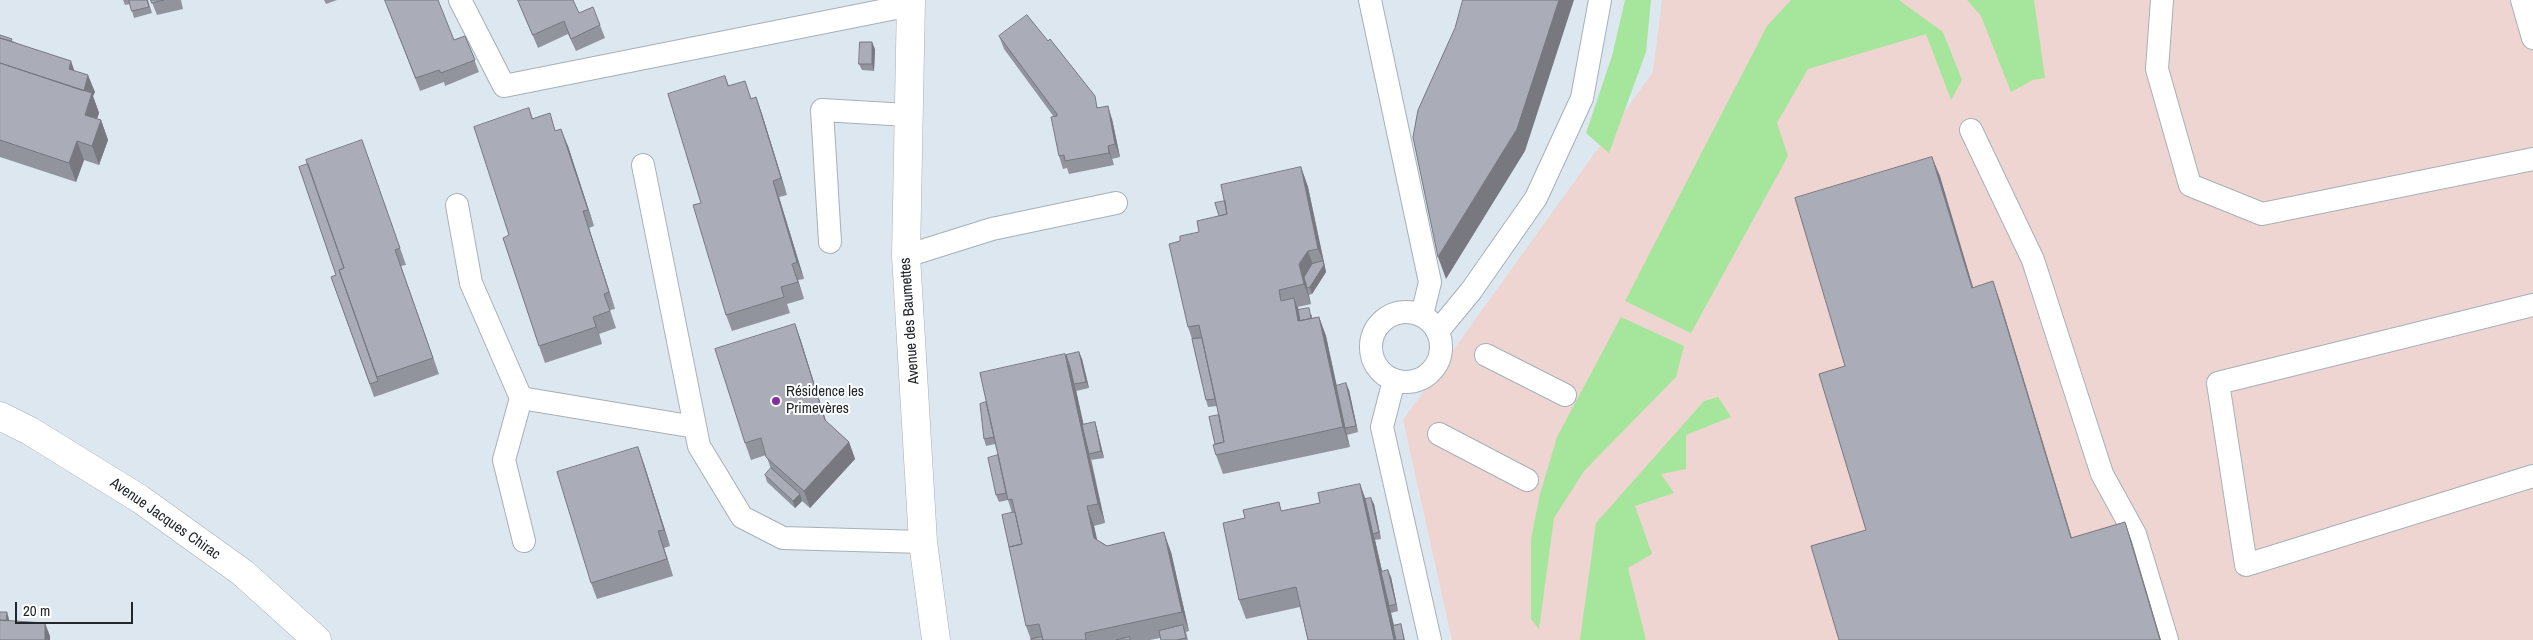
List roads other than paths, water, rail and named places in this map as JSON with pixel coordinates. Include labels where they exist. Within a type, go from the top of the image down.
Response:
[{"type":"street","name":"Avenue des Baumettes","points":[[911,2],[906,256],[923,542],[936,640]]},
{"type":"street","name":"Avenue Jacques Chirac","points":[[0,416],[30,431],[140,498],[243,574],[317,640]]},
{"type":"lane","points":[[460,0],[504,86],[911,2]]},
{"type":"lane","points":[[1370,0],[1430,282],[1422,315]]},
{"type":"lane","points":[[1438,331],[1471,291],[1536,198],[1582,98],[1600,0]]},
{"type":"lane","points":[[2162,0],[2158,69],[2190,185],[2262,214],[2533,159]]},
{"type":"lane","points":[[2522,0],[2533,38]]},
{"type":"lane","points":[[830,242],[822,110],[908,115]]},
{"type":"lane","points":[[1971,130],[2034,260],[2102,474],[2136,534],[2167,640]]},
{"type":"lane","points":[[643,165],[699,446],[742,517],[783,538],[923,542]]},
{"type":"lane","points":[[906,256],[992,229],[1116,203]]},
{"type":"lane","points":[[457,205],[471,283],[522,398],[504,460],[524,541]]},
{"type":"lane","points":[[2533,305],[2218,383],[2246,565],[2533,476]]},
{"type":"lane","points":[[1405,311],[1422,315],[1438,331],[1441,343],[1440,355],[1436,366],[1417,380],[1405,382],[1394,380],[1383,374],[1375,365],[1370,343],[1373,332],[1380,322],[1389,315],[1405,311]]},
{"type":"lane","points":[[1486,355],[1565,396]]},
{"type":"lane","points":[[1394,380],[1382,427],[1430,640]]},
{"type":"lane","points":[[522,398],[695,427]]},
{"type":"lane","points":[[1439,434],[1527,480]]},
{"type":"place","name":"Résidence les Primevères","points":[[776,401]]}]
